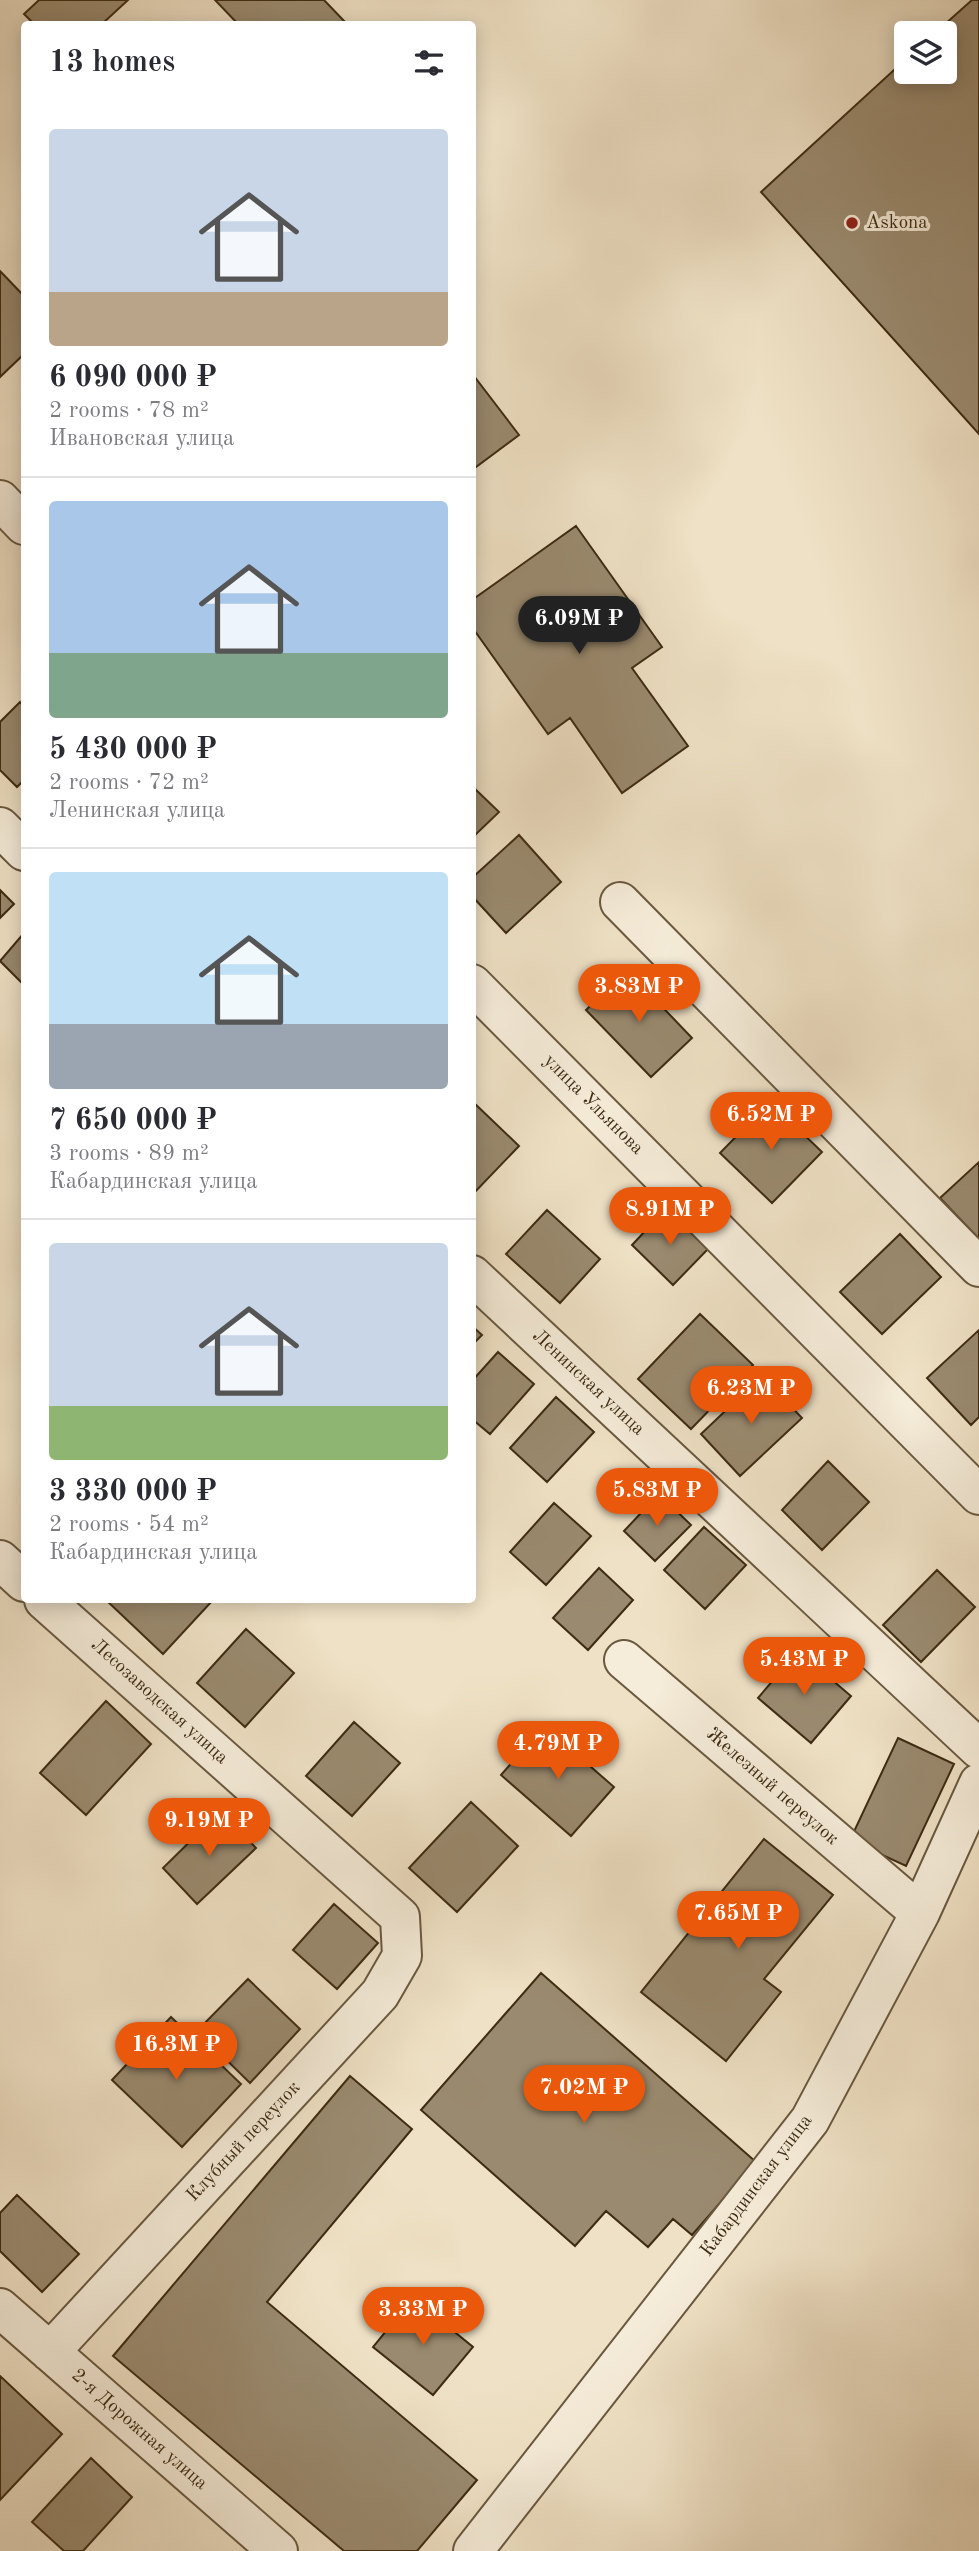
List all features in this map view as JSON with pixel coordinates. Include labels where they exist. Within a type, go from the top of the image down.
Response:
[{"type":"street","points":[[0,500],[21,522]]},
{"type":"street","points":[[0,827],[21,849]]},
{"type":"street","points":[[620,902],[979,1267]]},
{"type":"street","name":"улица Ульянова","points":[[476,988],[979,1495]]},
{"type":"street","name":"Ленинская улица","points":[[476,1279],[979,1749]]},
{"type":"street","points":[[0,1560],[21,1579]]},
{"type":"street","name":"Лесозаводская улица","points":[[47,1603],[400,1917]]},
{"type":"street","name":"Железный переулок","points":[[624,1660],[920,1913]]},
{"type":"street","name":"Кабардинская улица","points":[[474,2551],[810,2120],[920,1913],[979,1783]]},
{"type":"street","name":"Клубный переулок","points":[[50,2352],[380,1994],[402,1956],[400,1917]]},
{"type":"street","name":"2-я Дорожная улица","points":[[0,2308],[278,2551]]},
{"type":"building","points":[[39,0],[128,0],[105,21],[31,21],[24,14]]},
{"type":"building","points":[[215,0],[324,0],[344,21],[235,21]]},
{"type":"building","points":[[972,0],[979,0],[979,434],[761,192],[894,70],[894,84],[957,84],[957,21],[948,21]]},
{"type":"building","points":[[0,271],[21,293],[21,357],[0,377]]},
{"type":"building","points":[[476,379],[519,435],[476,467]]},
{"type":"building","points":[[576,526],[662,647],[632,668],[688,746],[622,793],[570,718],[548,734],[476,633],[476,597]]},
{"type":"building","points":[[20,702],[21,783],[17,787],[0,770],[0,722]]},
{"type":"building","points":[[476,790],[499,812],[476,834]]},
{"type":"building","points":[[519,835],[561,882],[506,933],[476,900],[476,874]]},
{"type":"building","points":[[0,890],[14,904],[0,918]]},
{"type":"building","points":[[21,936],[21,982],[0,961]]},
{"type":"building","points":[[627,970],[692,1038],[651,1077],[586,1010]]},
{"type":"building","points":[[770,1102],[822,1152],[772,1203],[720,1153]]},
{"type":"building","points":[[476,1105],[519,1146],[476,1191]]},
{"type":"building","points":[[979,1162],[979,1239],[940,1198]]},
{"type":"building","points":[[666,1209],[708,1249],[673,1285],[632,1245]]},
{"type":"building","points":[[547,1210],[600,1259],[560,1303],[506,1254]]},
{"type":"building","points":[[900,1234],[941,1277],[882,1334],[840,1292]]},
{"type":"building","points":[[700,1314],[753,1365],[691,1429],[638,1379]]},
{"type":"building","points":[[476,1330],[482,1335],[476,1341]]},
{"type":"building","points":[[979,1330],[979,1417],[971,1425],[927,1378]]},
{"type":"building","points":[[498,1352],[534,1384],[490,1434],[476,1422],[476,1377]]},
{"type":"building","points":[[762,1376],[802,1418],[740,1476],[701,1434]]},
{"type":"building","points":[[556,1397],[594,1432],[547,1482],[510,1448]]},
{"type":"building","points":[[828,1461],[869,1502],[822,1550],[782,1510]]},
{"type":"building","points":[[659,1494],[691,1525],[655,1561],[624,1531]]},
{"type":"building","points":[[554,1503],[591,1536],[546,1585],[510,1552]]},
{"type":"building","points":[[704,1527],[746,1565],[705,1609],[664,1570]]},
{"type":"building","points":[[599,1568],[633,1600],[588,1650],[553,1618]]},
{"type":"building","points":[[937,1570],[975,1607],[921,1662],[883,1625]]},
{"type":"building","points":[[109,1603],[210,1603],[163,1654]]},
{"type":"building","points":[[246,1629],[294,1673],[245,1727],[197,1683]]},
{"type":"building","points":[[798,1651],[851,1696],[811,1743],[758,1698]]},
{"type":"building","points":[[106,1701],[151,1744],[86,1815],[40,1773]]},
{"type":"building","points":[[354,1722],[400,1763],[352,1816],[306,1776]]},
{"type":"building","points":[[544,1726],[614,1787],[571,1836],[501,1775]]},
{"type":"building","points":[[898,1738],[954,1764],[906,1866],[850,1840]]},
{"type":"building","points":[[471,1802],[518,1846],[457,1912],[409,1868]]},
{"type":"building","points":[[221,1811],[256,1848],[197,1904],[163,1868]]},
{"type":"building","points":[[764,1839],[833,1895],[764,1979],[781,1992],[726,2061],[641,1992]]},
{"type":"building","points":[[334,1904],[378,1943],[337,1989],[293,1950]]},
{"type":"building","points":[[541,1973],[756,2162],[692,2235],[673,2219],[648,2247],[606,2211],[575,2246],[421,2110]]},
{"type":"building","points":[[248,1979],[300,2029],[250,2083],[197,2031]]},
{"type":"building","points":[[171,2017],[241,2084],[182,2147],[112,2080]]},
{"type":"building","points":[[350,2076],[412,2129],[267,2302],[477,2480],[417,2551],[344,2551],[113,2356]]},
{"type":"building","points":[[17,2195],[79,2254],[42,2292],[0,2251],[0,2213]]},
{"type":"building","points":[[413,2298],[473,2347],[433,2395],[373,2347]]},
{"type":"building","points":[[0,2376],[62,2434],[0,2500]]},
{"type":"building","points":[[91,2458],[132,2497],[83,2551],[64,2551],[32,2522]]},
{"type":"place","name":"Askona","points":[[852,223]]}]
